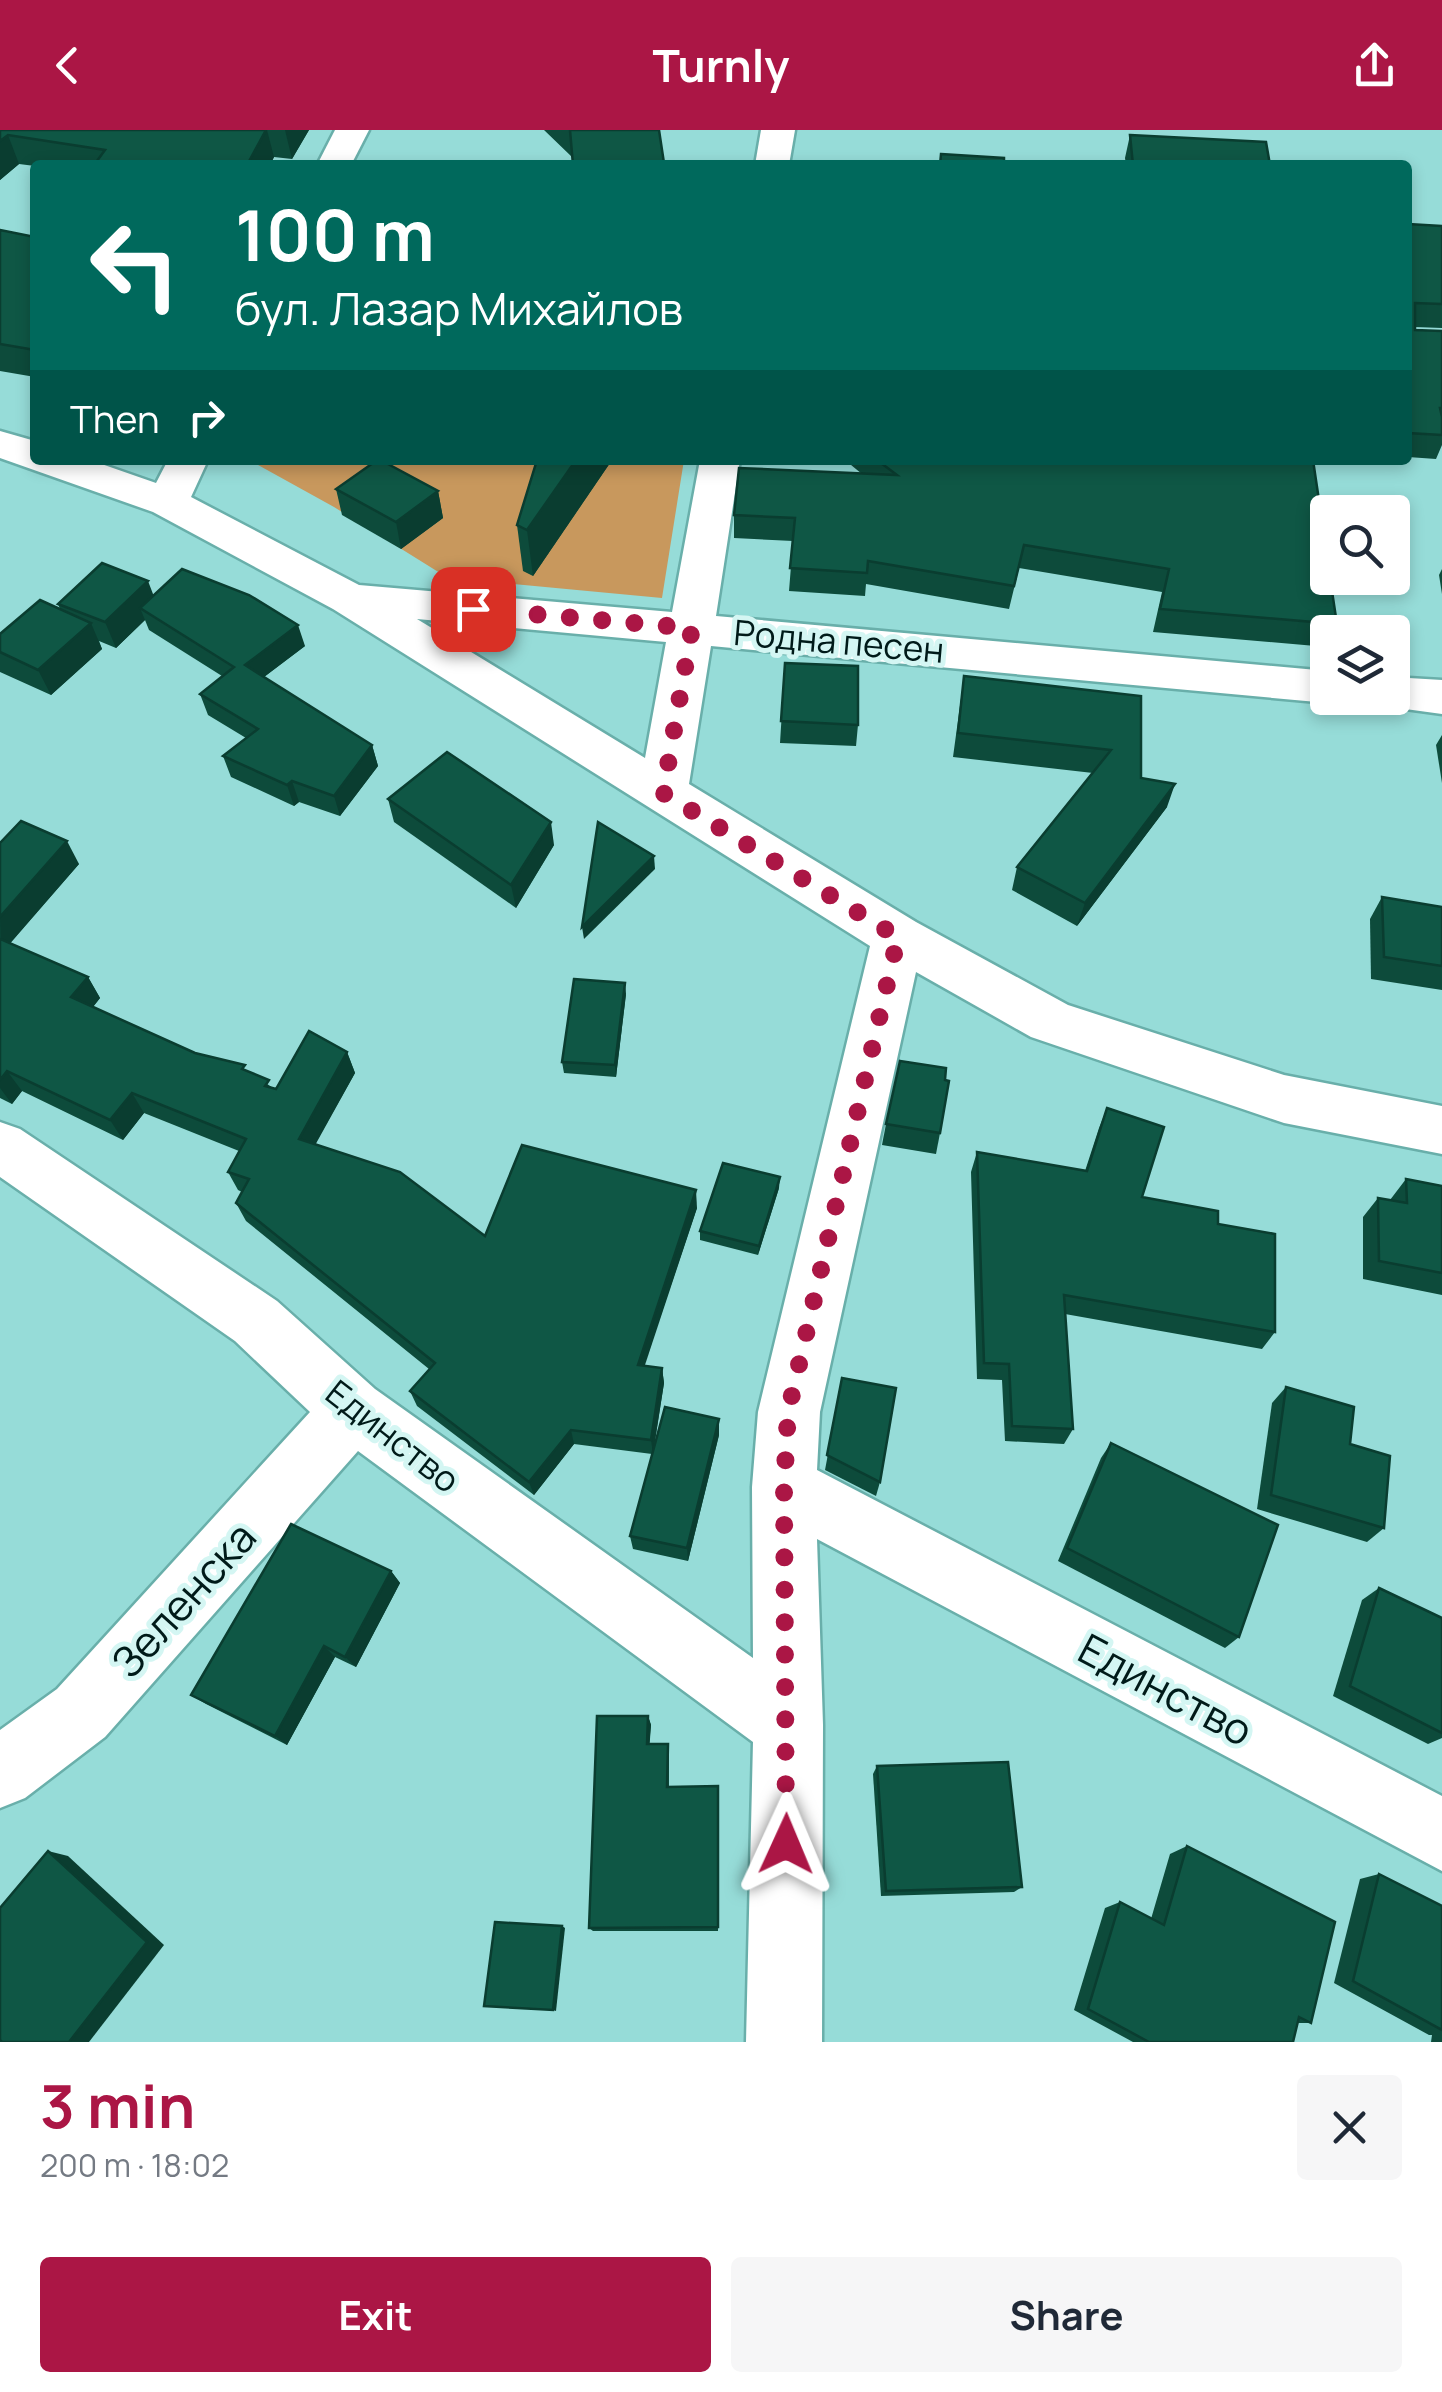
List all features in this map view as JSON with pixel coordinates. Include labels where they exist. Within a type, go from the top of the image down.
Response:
[{"type":"street","points":[[337,160],[352,130]]},
{"type":"street","points":[[773,160],[778,130]]},
{"type":"street","points":[[0,444],[30,453]]},
{"type":"street","points":[[80,465],[178,481],[350,598],[663,793],[898,937],[1050,1021],[1284,1099],[1442,1130]]},
{"type":"street","points":[[663,793],[719,465]]},
{"type":"street","name":"Родна песен","points":[[350,598],[1310,685]]},
{"type":"street","points":[[1410,694],[1442,697]]},
{"type":"street","points":[[784,2042],[788,1725],[784,1487],[788,1412],[898,937]]},
{"type":"street","name":"Единство","points":[[0,1146],[256,1322],[353,1410],[788,1725]]},
{"type":"street","name":"Зеленска","points":[[0,1773],[81,1713],[353,1410]]},
{"type":"street","name":"Единство","points":[[784,1487],[1442,1836]]},
{"type":"shaded area","points":[[258,465],[683,465],[662,598],[448,578]]},
{"type":"building","points":[[0,130],[266,130],[250,160],[98,160],[105,150],[8,135],[0,141]]},
{"type":"building","points":[[570,130],[659,130],[664,160],[573,160]]},
{"type":"building","points":[[1130,135],[1266,142],[1269,160],[1132,160]]},
{"type":"building","points":[[941,154],[1004,158],[1004,160],[940,160]]},
{"type":"building","points":[[1412,224],[1442,226],[1442,304],[1415,303],[1415,330],[1442,331],[1442,435],[1412,433]]},
{"type":"building","points":[[0,230],[30,236],[30,349],[0,344]]},
{"type":"building","points":[[370,465],[390,465],[438,491],[396,522],[336,489]]},
{"type":"building","points":[[535,465],[572,465],[527,530],[517,525]]},
{"type":"building","points":[[884,465],[1314,465],[1318,495],[1310,495],[1310,595],[1333,595],[1336,615],[1310,615],[1310,622],[1160,609],[1169,569],[1024,545],[1014,586],[868,561],[867,573],[790,568],[795,518],[734,515],[739,468],[897,475]]},
{"type":"building","points":[[102,563],[148,581],[105,622],[58,604]]},
{"type":"building","points":[[182,569],[249,595],[298,625],[245,665],[372,745],[334,796],[292,781],[287,785],[223,756],[258,729],[200,694],[234,667],[140,608]]},
{"type":"building","points":[[40,600],[91,623],[38,670],[0,652],[0,634]]},
{"type":"building","points":[[785,663],[858,666],[858,725],[781,721]]},
{"type":"building","points":[[964,676],[1141,696],[1141,778],[1175,784],[1085,903],[1017,867],[1111,750],[958,733]]},
{"type":"building","points":[[447,752],[551,822],[511,885],[388,799]]},
{"type":"building","points":[[21,821],[67,841],[0,917],[0,843]]},
{"type":"building","points":[[598,822],[654,856],[582,927]]},
{"type":"building","points":[[1382,897],[1442,907],[1442,966],[1384,957]]},
{"type":"building","points":[[0,939],[88,977],[71,997],[195,1053],[245,1065],[242,1069],[269,1080],[265,1086],[276,1089],[309,1031],[347,1052],[299,1139],[400,1172],[485,1236],[522,1145],[696,1190],[638,1365],[662,1368],[651,1440],[571,1430],[529,1482],[410,1391],[435,1363],[236,1203],[249,1179],[228,1172],[246,1139],[132,1093],[110,1120],[7,1071],[0,1080]]},
{"type":"building","points":[[574,979],[625,983],[615,1065],[562,1062]]},
{"type":"building","points":[[900,1061],[946,1068],[945,1080],[949,1081],[940,1133],[886,1124]]},
{"type":"building","points":[[1107,1108],[1164,1127],[1142,1197],[1218,1211],[1218,1224],[1275,1234],[1275,1332],[1064,1295],[1073,1429],[1012,1426],[1009,1364],[984,1363],[977,1152],[1087,1171]]},
{"type":"building","points":[[723,1163],[780,1177],[759,1246],[700,1231]]},
{"type":"building","points":[[1406,1179],[1442,1186],[1442,1273],[1379,1261],[1378,1198],[1407,1203]]},
{"type":"building","points":[[842,1378],[896,1388],[880,1482],[827,1455]]},
{"type":"building","points":[[1286,1387],[1354,1407],[1350,1444],[1390,1456],[1384,1528],[1271,1495]]},
{"type":"building","points":[[665,1407],[719,1419],[687,1548],[630,1536]]},
{"type":"building","points":[[1111,1443],[1278,1525],[1239,1637],[1067,1548]]},
{"type":"building","points":[[291,1524],[391,1571],[345,1657],[324,1646],[275,1736],[191,1695]]},
{"type":"building","points":[[1379,1588],[1442,1618],[1442,1733],[1350,1686]]},
{"type":"building","points":[[597,1716],[648,1716],[647,1744],[668,1744],[667,1787],[718,1786],[718,1927],[589,1928]]},
{"type":"building","points":[[1008,1762],[1022,1887],[886,1891],[877,1766]]},
{"type":"building","points":[[1187,1846],[1335,1922],[1311,2023],[1299,2017],[1293,2042],[1149,2042],[1088,2009],[1120,1902],[1164,1925]]},
{"type":"building","points":[[48,1851],[147,1942],[69,2042],[2,2042],[0,1908]]},
{"type":"building","points":[[1379,1874],[1442,1906],[1442,2030],[1353,1981]]},
{"type":"building","points":[[495,1922],[562,1926],[553,2010],[484,2006]]},
{"type":"route","points":[[473,609],[692,628],[663,793],[898,937],[788,1412],[784,1487],[786,1844]]}]
